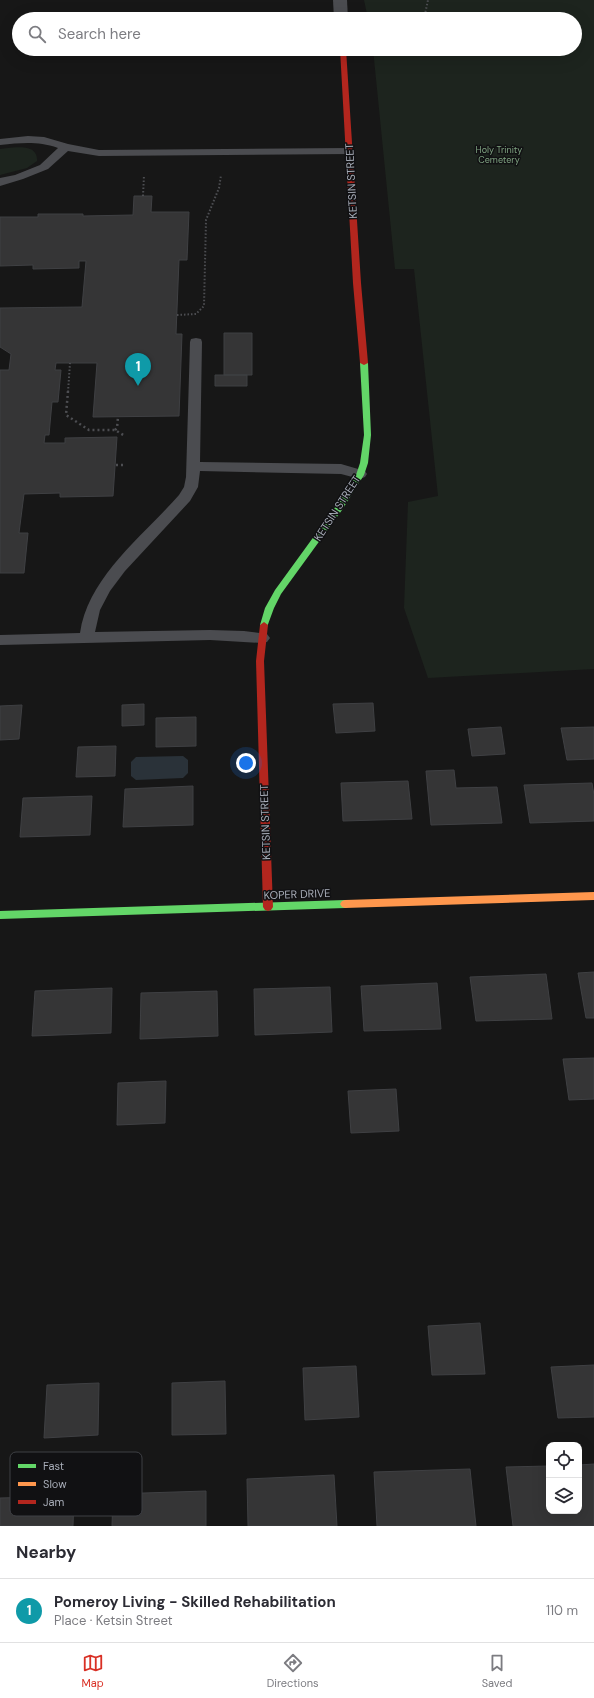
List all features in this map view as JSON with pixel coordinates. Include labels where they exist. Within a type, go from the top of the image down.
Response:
[{"type":"street","points":[[340,0],[341,12]]},
{"type":"street","name":"KETSIN STREET","points":[[268,907],[260,661],[266,617],[276,594],[346,498],[360,474],[367,440],[367,411],[343,56]]},
{"type":"street","name":"KOPER DRIVE","points":[[0,915],[594,896]]},
{"type":"lane","points":[[0,142],[28,139],[44,140],[66,147],[99,153],[349,151]]},
{"type":"lane","points":[[0,182],[34,172],[44,167],[66,147]]},
{"type":"lane","points":[[87,637],[91,610],[106,582],[185,498],[191,487],[193,466],[196,342]]},
{"type":"lane","points":[[193,466],[340,469],[360,474]]},
{"type":"lane","points":[[0,640],[223,635],[262,638]]},
{"type":"path","points":[[425,12],[428,0]]},
{"type":"path","points":[[143,196],[144,175]]},
{"type":"path","points":[[177,315],[193,315],[200,311],[204,306],[206,220],[218,194],[221,175]]},
{"type":"path","points":[[70,363],[66,415],[90,430],[115,430],[125,436]]},
{"type":"path","points":[[115,430],[117,428],[118,417]]},
{"type":"path","points":[[116,465],[123,465]]},
{"type":"green space","name":"Holy Trinity Cemetery","points":[[364,0],[594,0],[594,669],[428,678],[404,608],[408,502],[438,496],[414,269],[395,269],[374,56],[582,56],[582,12],[367,12]]},
{"type":"green space","points":[[27,148],[34,152],[37,161],[27,168],[0,175],[0,149]]},
{"type":"shaded area","points":[[183,756],[188,760],[188,773],[183,778],[136,780],[131,776],[131,762],[136,757]]},
{"type":"building","points":[[134,196],[152,196],[151,212],[189,212],[187,260],[179,260],[176,334],[182,334],[179,416],[93,417],[97,363],[56,363],[55,370],[61,370],[58,402],[52,402],[49,435],[45,435],[44,443],[65,443],[65,438],[117,437],[113,496],[60,497],[60,493],[24,494],[19,533],[28,533],[24,573],[0,573],[0,370],[9,370],[11,354],[0,347],[0,308],[82,307],[86,261],[79,261],[79,268],[33,269],[33,265],[0,266],[0,217],[38,217],[38,214],[83,214],[83,216],[133,215]]},
{"type":"building","points":[[224,333],[252,333],[252,375],[224,375]]},
{"type":"building","points":[[215,375],[247,375],[247,386],[215,386]]},
{"type":"building","points":[[373,703],[375,731],[336,733],[333,704]]},
{"type":"building","points":[[144,704],[144,725],[122,726],[122,705]]},
{"type":"building","points":[[22,705],[19,739],[0,740],[0,706]]},
{"type":"building","points":[[196,717],[196,746],[156,747],[156,718]]},
{"type":"building","points":[[501,727],[505,754],[472,756],[468,729]]},
{"type":"building","points":[[594,727],[594,759],[567,760],[561,728]]},
{"type":"building","points":[[116,746],[115,776],[76,777],[78,747]]},
{"type":"building","points":[[454,770],[456,788],[497,787],[502,823],[431,825],[426,771]]},
{"type":"building","points":[[408,781],[412,819],[343,821],[341,783]]},
{"type":"building","points":[[592,783],[594,795],[594,821],[530,823],[524,785]]},
{"type":"building","points":[[193,786],[193,825],[123,827],[125,789]]},
{"type":"building","points":[[92,796],[90,835],[20,837],[23,798]]},
{"type":"building","points":[[594,972],[594,1018],[586,1018],[578,973]]},
{"type":"building","points":[[546,974],[552,1019],[476,1021],[470,977]]},
{"type":"building","points":[[437,983],[441,1029],[364,1031],[361,986]]},
{"type":"building","points":[[330,987],[332,1032],[255,1035],[254,989]]},
{"type":"building","points":[[112,988],[111,1033],[32,1036],[35,991]]},
{"type":"building","points":[[217,991],[218,1036],[140,1039],[141,993]]},
{"type":"building","points":[[594,1058],[594,1099],[569,1100],[563,1059]]},
{"type":"building","points":[[166,1081],[165,1123],[117,1125],[118,1083]]},
{"type":"building","points":[[396,1089],[399,1131],[351,1133],[348,1091]]},
{"type":"building","points":[[480,1323],[485,1374],[432,1375],[428,1326]]},
{"type":"building","points":[[594,1365],[594,1417],[558,1418],[551,1367]]},
{"type":"building","points":[[356,1366],[359,1417],[305,1420],[303,1368]]},
{"type":"building","points":[[225,1381],[226,1434],[172,1435],[172,1383]]},
{"type":"building","points":[[99,1383],[98,1435],[44,1438],[47,1385]]},
{"type":"building","points":[[594,1464],[594,1526],[513,1526],[506,1467],[546,1466],[546,1514],[582,1514],[582,1465]]},
{"type":"building","points":[[470,1469],[476,1526],[377,1526],[374,1472]]},
{"type":"building","points":[[334,1475],[337,1526],[248,1526],[247,1479]]},
{"type":"building","points":[[206,1491],[206,1526],[112,1526],[112,1516],[142,1516],[142,1493]]},
{"type":"building","points":[[0,1498],[10,1498],[10,1516],[73,1516],[73,1526],[0,1526]]},
{"type":"traffic: fast","points":[[264,625],[266,616],[278,592],[339,508],[360,475],[364,463],[368,435],[364,363]]},
{"type":"traffic: fast","points":[[0,915],[345,904]]},
{"type":"traffic: slow","points":[[345,904],[594,896]]},
{"type":"traffic: jam","points":[[343,56],[357,283],[364,363]]},
{"type":"traffic: jam","points":[[264,625],[260,661],[268,907]]},
{"type":"place","name":"Pomeroy Living - Skilled Rehabilitation","points":[[138,386]]}]
